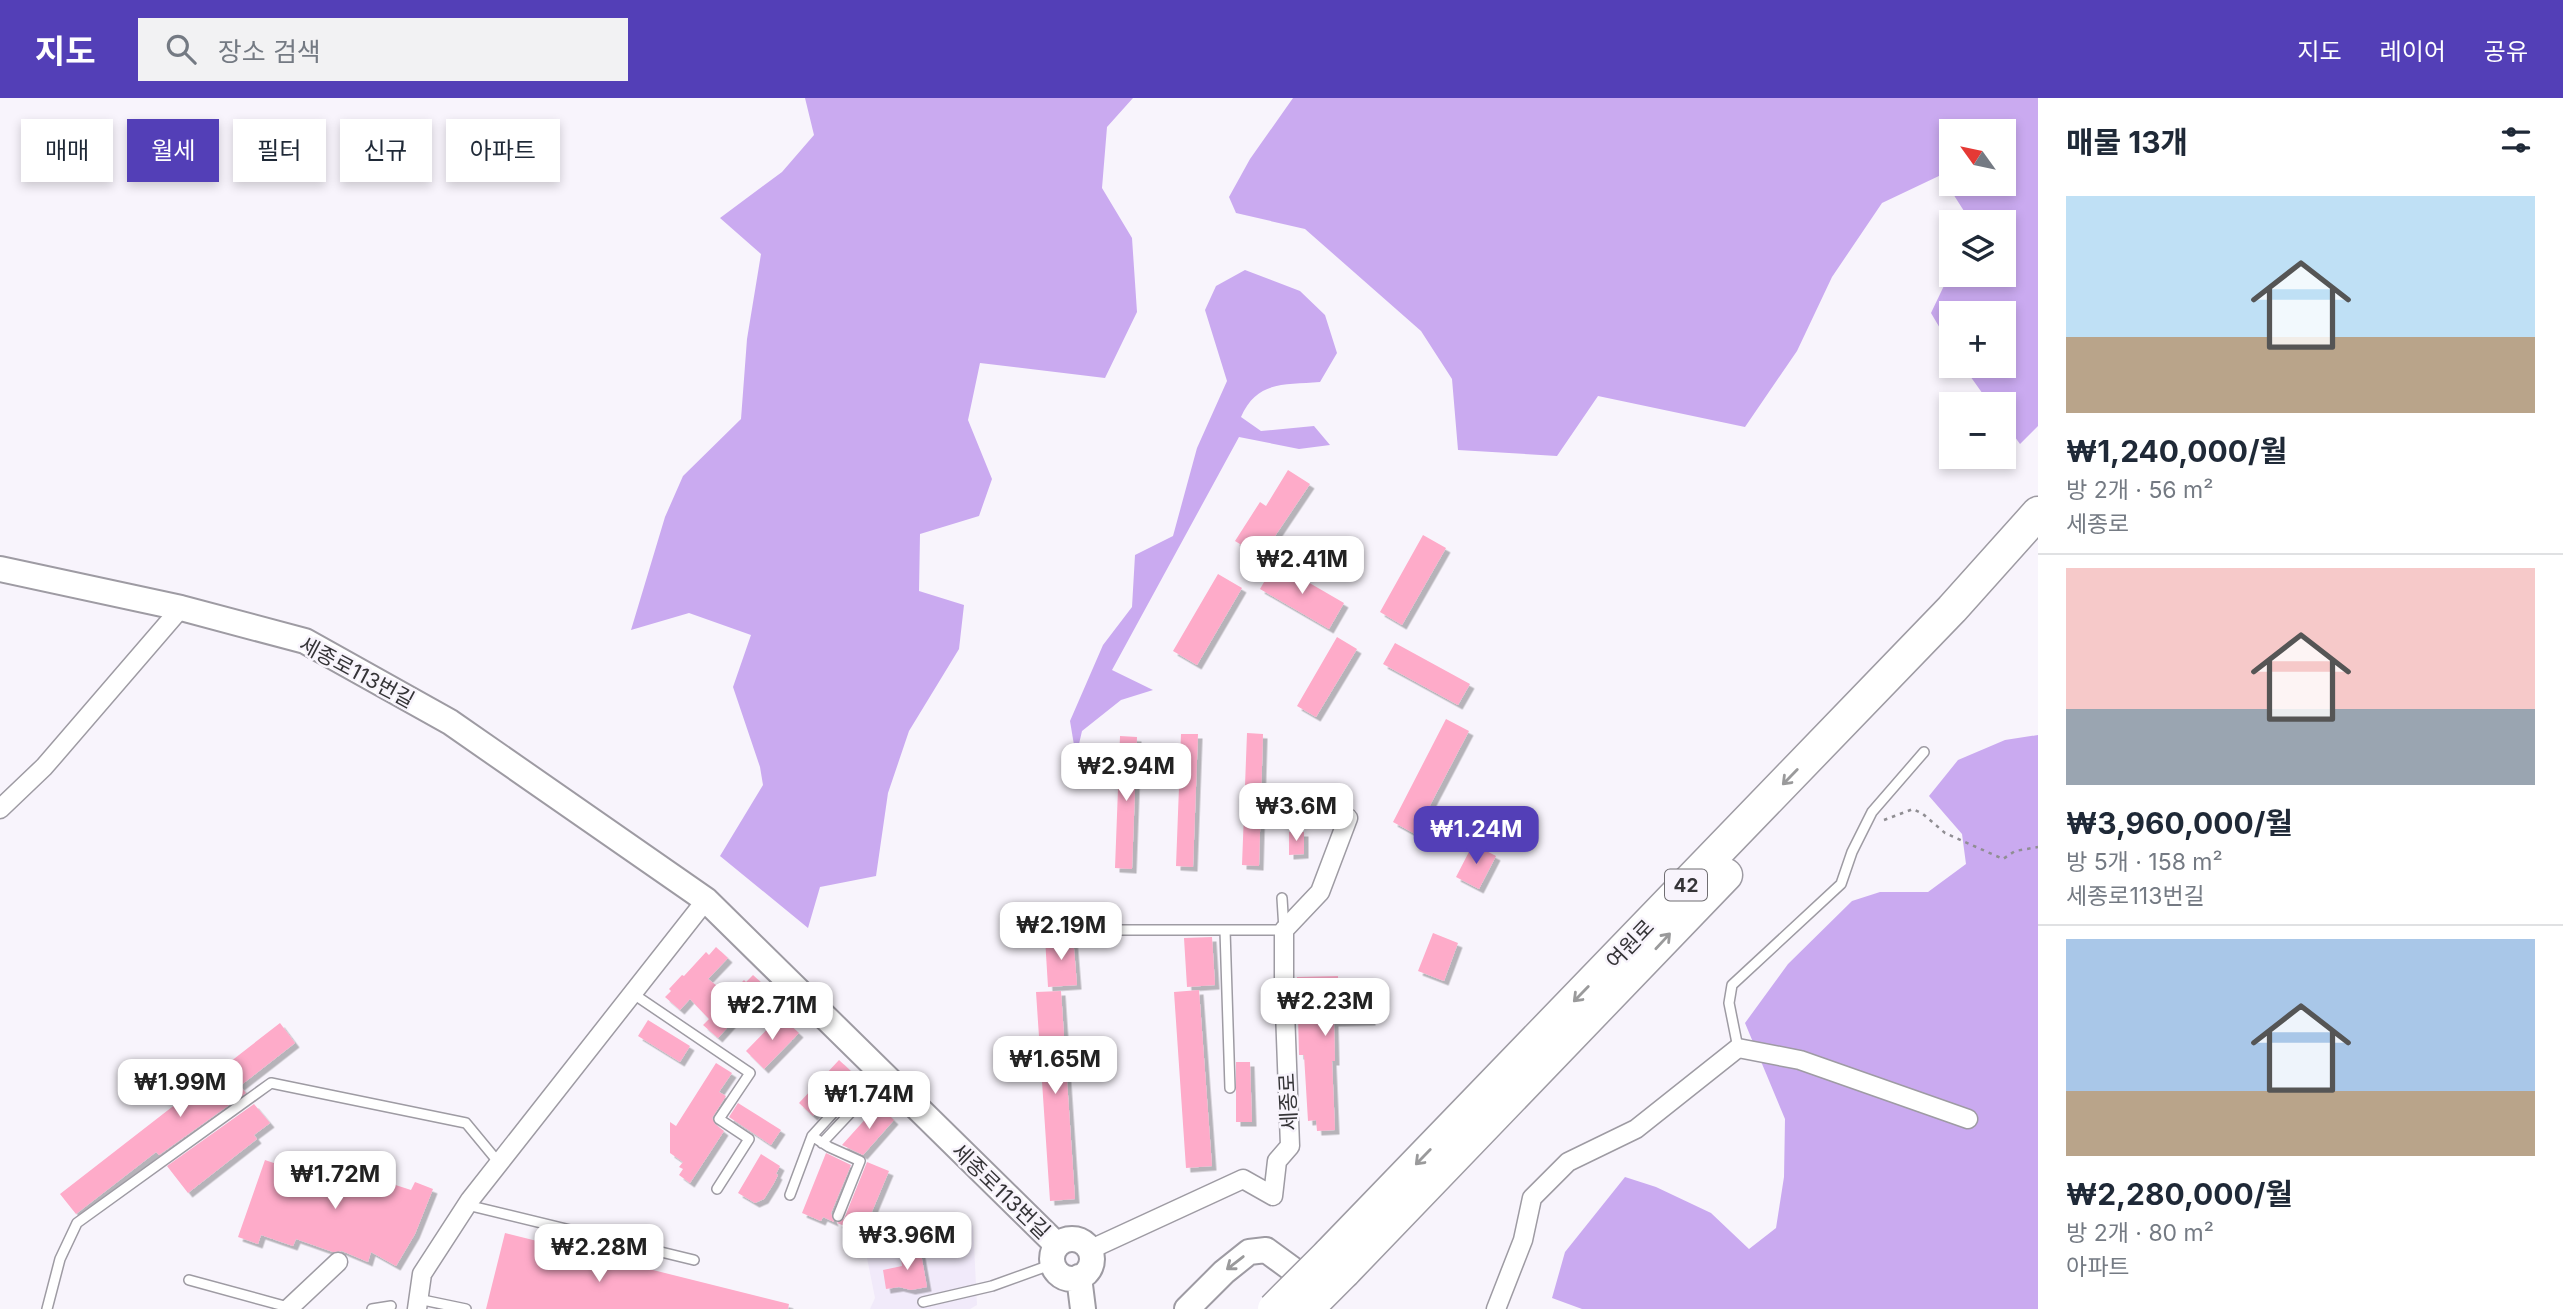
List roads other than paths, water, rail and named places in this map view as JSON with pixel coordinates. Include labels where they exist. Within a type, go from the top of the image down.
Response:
[{"type":"highway","name":"여원로","points":[[1273,1309],[1346,1268],[2038,513]]},
{"type":"highway","name":"여원로","points":[[1307,1309],[1640,966],[1967,622],[2038,542]]},
{"type":"highway","points":[[1332,1309],[1346,1268]]},
{"type":"street","name":"세종로113번길","points":[[0,569],[181,608],[305,641],[450,722],[706,900],[880,1072],[1055,1255]]},
{"type":"street","points":[[0,809],[44,767],[181,608]]},
{"type":"street","points":[[1284,930],[1320,892],[1348,818]]},
{"type":"street","points":[[417,1304],[422,1274],[467,1205],[706,900]]},
{"type":"street","name":"세종로","points":[[1090,1250],[1243,1179],[1273,1195],[1277,1161],[1290,1146],[1284,930]]},
{"type":"street","points":[[1496,1309],[1523,1240],[1532,1198],[1568,1162],[1636,1129],[1738,1048],[1800,1060],[1968,1119]]},
{"type":"street","points":[[1068,1239],[1086,1245],[1090,1250],[1090,1265],[1079,1277],[1060,1275],[1055,1255],[1068,1239]]},
{"type":"street","points":[[1186,1309],[1249,1252],[1266,1250],[1292,1269]]},
{"type":"street","points":[[288,1308],[338,1262]]},
{"type":"street","points":[[1079,1277],[1083,1309]]},
{"type":"lane","points":[[1738,1048],[1729,1003],[1732,985],[1841,884],[1852,852],[1872,812],[1924,752]]},
{"type":"lane","points":[[1031,922],[1084,923],[1097,930],[1284,930],[1282,898]]},
{"type":"lane","points":[[1226,930],[1230,1088]]},
{"type":"lane","points":[[632,993],[750,1073],[719,1119],[749,1139],[717,1189]]},
{"type":"lane","points":[[790,1195],[812,1136],[880,1072]]},
{"type":"lane","points":[[822,1143],[880,1072]]},
{"type":"lane","points":[[47,1309],[60,1259],[78,1223],[271,1083],[466,1123],[499,1163]]},
{"type":"lane","points":[[812,1136],[860,1161],[838,1216]]},
{"type":"lane","points":[[467,1205],[694,1260]]},
{"type":"lane","points":[[923,1302],[992,1286],[1055,1255]]},
{"type":"lane","points":[[189,1280],[288,1308]]},
{"type":"lane","points":[[417,1304],[466,1309]]},
{"type":"lane","points":[[372,1309],[391,1306]]}]
